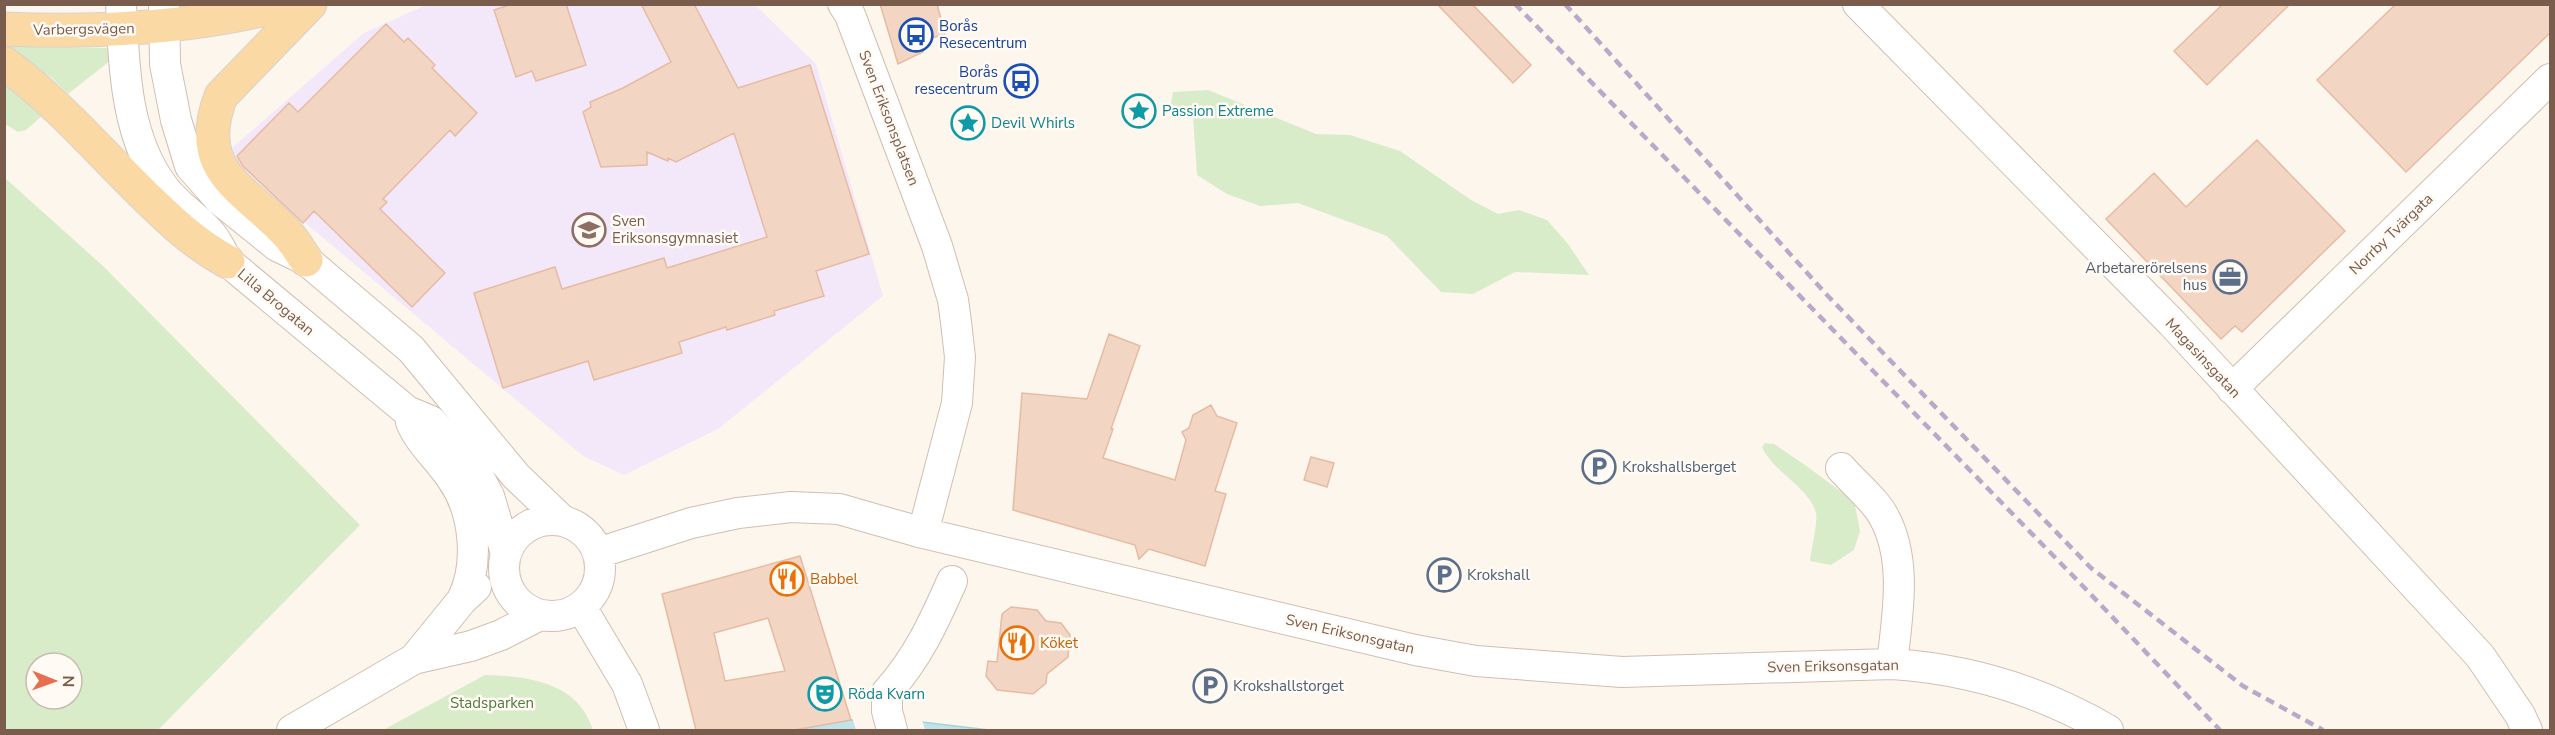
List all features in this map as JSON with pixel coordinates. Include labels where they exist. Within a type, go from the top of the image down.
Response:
[{"type":"main road","name":"Varbergsvägen","points":[[4,29],[164,14],[220,19],[285,4]]},
{"type":"main road","points":[[306,260],[290,237],[229,181],[217,158],[212,135],[214,114],[221,96],[310,4]]},
{"type":"main road","points":[[4,63],[38,87],[90,143],[201,248],[228,262]]},
{"type":"street","name":"Magasinsgatan","points":[[1858,4],[2172,323],[2480,656],[2527,730]]},
{"type":"street","name":"Sven Eriksonsplatsen","points":[[848,8],[932,233],[955,311],[960,357],[957,404],[923,533]]},
{"type":"street","points":[[164,14],[165,64],[176,120],[190,166],[220,200],[236,214],[277,246],[306,260],[411,349],[516,476],[563,521],[582,530],[598,553],[600,568],[598,582],[591,596],[581,607],[561,615],[540,615],[501,635],[471,646],[414,659],[292,730]]},
{"type":"street","name":"Lilla Brogatan","points":[[122,17],[129,101],[137,133],[165,189],[212,235],[228,262],[407,411],[431,421],[476,472],[489,496],[506,556]]},
{"type":"street","name":"Norrby Tvärgata","points":[[2232,389],[2550,79]]},
{"type":"street","points":[[407,411],[416,434],[453,480],[464,507],[474,543],[470,583],[462,600]]},
{"type":"street","points":[[1841,468],[1884,517],[1897,555],[1898,609],[1892,664]]},
{"type":"street","name":"Sven Eriksonsgatan","points":[[598,553],[692,523],[738,513],[791,507],[839,509],[923,533],[1415,650],[1476,660],[1622,672],[1892,664],[1946,669],[2010,686],[2071,709],[2108,730]]},
{"type":"street","points":[[540,615],[523,606],[510,591],[504,572],[506,556],[513,539],[532,524],[547,520],[563,521]]},
{"type":"street","points":[[414,659],[462,600],[506,556]]},
{"type":"street","points":[[890,721],[887,692],[907,671],[930,631],[952,581]]},
{"type":"street","points":[[581,607],[616,664],[641,721]]},
{"type":"shaded area","name":"Sven Eriksonsgymnasiet","points":[[426,5],[755,5],[816,64],[883,296],[718,429],[624,475],[583,456],[235,164],[232,148],[364,33]]},
{"type":"green space","points":[[4,46],[111,48],[111,60],[68,94],[52,78]]},
{"type":"green space","points":[[4,77],[44,114],[26,130],[18,132],[5,124]]},
{"type":"green space","points":[[1208,90],[1316,134],[1350,135],[1400,151],[1471,200],[1498,214],[1519,210],[1547,220],[1568,244],[1589,275],[1515,272],[1473,294],[1441,292],[1387,236],[1298,203],[1260,206],[1227,194],[1197,175],[1193,116],[1169,113],[1173,92]]},
{"type":"green space","points":[[5,178],[103,266],[360,525],[158,730],[5,730]]},
{"type":"green space","points":[[1765,443],[1774,444],[1805,465],[1843,493],[1855,505],[1860,531],[1854,550],[1831,565],[1810,561],[1816,513],[1807,496],[1767,456],[1762,447]]},
{"type":"green space","name":"Stadsparken","points":[[485,675],[535,680],[564,692],[576,701],[586,714],[593,730],[383,730]]},
{"type":"water","points":[[851,720],[922,722],[989,730],[794,730]]},
{"type":"pier","points":[[852,717],[922,719],[925,730],[856,730]]},
{"type":"building","points":[[512,4],[566,4],[586,65],[536,81],[532,71],[516,77],[494,10]]},
{"type":"building","points":[[641,4],[694,4],[738,88],[810,65],[869,254],[816,271],[824,296],[774,311],[775,315],[679,342],[682,353],[594,380],[588,361],[503,388],[474,293],[555,267],[562,289],[664,258],[667,268],[767,237],[734,133],[676,162],[647,152],[647,165],[601,167],[583,112],[591,107],[590,102],[623,88],[671,62]]},
{"type":"building","name":"Borås Resecentrum","points":[[880,4],[937,4],[945,34],[919,42],[923,52],[898,64]]},
{"type":"building","points":[[1437,4],[1472,4],[1531,65],[1513,83]]},
{"type":"building","points":[[2223,4],[2290,4],[2207,85],[2174,51]]},
{"type":"building","points":[[2396,4],[2550,4],[2550,33],[2406,172],[2317,80]]},
{"type":"building","points":[[386,24],[404,42],[408,38],[435,65],[432,68],[477,113],[455,136],[450,130],[383,199],[387,202],[380,209],[445,273],[412,307],[314,211],[303,223],[243,166],[237,156],[289,103],[298,112]]},
{"type":"building","name":"Arbetarerörelsens hus","points":[[2257,140],[2345,231],[2242,332],[2235,326],[2221,339],[2106,219],[2154,173],[2186,207]]},
{"type":"building","points":[[1109,334],[1140,346],[1103,458],[1175,480],[1186,440],[1182,432],[1189,428],[1193,415],[1211,405],[1217,416],[1237,423],[1215,491],[1226,494],[1205,566],[1149,549],[1139,559],[1135,545],[1013,510],[1022,393],[1087,399]]},
{"type":"building","points":[[1311,457],[1334,463],[1327,487],[1304,480]]},
{"type":"building","points":[[800,556],[851,720],[794,730],[696,730],[662,594]],"holes":[[[768,618],[785,671],[725,681],[714,633]]]},
{"type":"building","points":[[1011,607],[1037,610],[1046,621],[1061,623],[1070,635],[1068,657],[1047,674],[1046,683],[1033,694],[997,690],[986,676],[988,661],[997,662],[1002,614]]},
{"type":"railway","points":[[1515,4],[2079,582],[2220,730]]},
{"type":"railway","points":[[1565,4],[1827,295],[2091,568],[2243,686],[2323,730]]},
{"type":"place","name":"Borås Resecentrum","points":[[916,35]]},
{"type":"place","name":"Borås resecentrum","points":[[1021,81]]},
{"type":"place","name":"Passion Extreme","points":[[1139,111]]},
{"type":"place","name":"Devil Whirls","points":[[968,123]]},
{"type":"place","name":"Sven Eriksonsgymnasiet","points":[[589,230]]},
{"type":"place","name":"Arbetarerörelsens hus","points":[[2230,277]]},
{"type":"place","name":"Krokshallsberget","points":[[1599,467]]},
{"type":"place","name":"Krokshall","points":[[1444,575]]},
{"type":"place","name":"Babbel","points":[[787,579]]},
{"type":"place","name":"Köket","points":[[1017,643]]},
{"type":"place","name":"Krokshallstorget","points":[[1210,686]]},
{"type":"place","name":"Röda Kvarn","points":[[825,694]]}]
